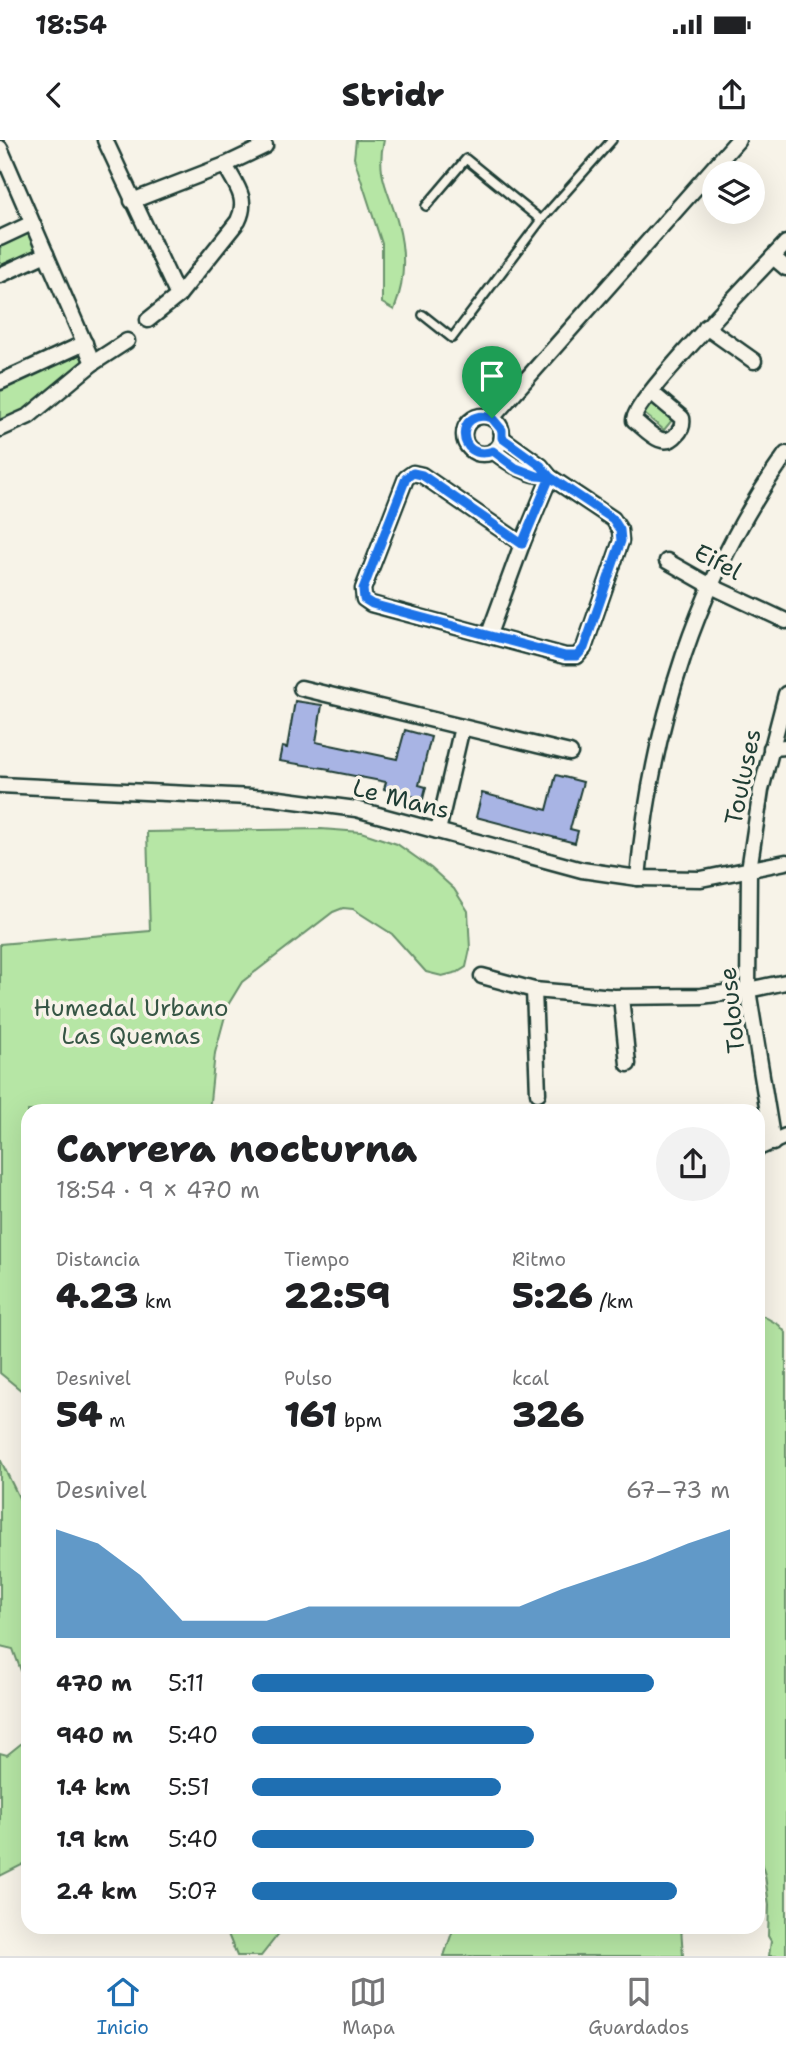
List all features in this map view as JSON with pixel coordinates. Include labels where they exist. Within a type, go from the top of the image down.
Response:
[{"type":"street","points":[[105,140],[178,296]]},
{"type":"street","points":[[492,418],[728,147],[738,140]]},
{"type":"street","points":[[132,201],[225,165],[265,146]]},
{"type":"street","points":[[0,148],[93,363]]},
{"type":"street","points":[[148,320],[178,296],[244,210],[243,200],[225,165]]},
{"type":"street","points":[[0,238],[33,223]]},
{"type":"street","points":[[651,392],[706,327],[786,243]]},
{"type":"street","points":[[0,275],[46,254]]},
{"type":"street","points":[[773,257],[786,268]]},
{"type":"street","points":[[706,327],[754,360]]},
{"type":"street","points":[[0,429],[29,416],[93,363],[127,341]]},
{"type":"street","points":[[0,382],[85,343]]},
{"type":"street","points":[[493,451],[502,438],[502,430],[492,418],[477,416],[470,420],[464,435],[465,443],[477,453],[493,451],[516,468],[537,476],[550,477]]},
{"type":"street","points":[[502,438],[541,466],[550,477],[613,519],[620,530],[621,541],[584,648],[577,656],[565,656],[372,604],[364,599],[363,589],[406,478],[413,473],[422,475],[522,544]]},
{"type":"street","points":[[638,878],[647,800],[663,722],[685,651],[711,586],[744,521],[786,454]]},
{"type":"street","points":[[489,634],[550,477]]},
{"type":"street","name":"Eifel","points":[[667,561],[711,586],[786,621]]},
{"type":"street","points":[[301,688],[570,753]]},
{"type":"street","name":"Touluses","points":[[749,870],[761,790],[778,747],[786,694]]},
{"type":"street","points":[[438,831],[462,727]]},
{"type":"street","name":"Le Mans","points":[[0,785],[272,798],[356,809],[582,870],[638,878],[701,879],[786,862]]},
{"type":"street","name":"Tolouse","points":[[749,870],[748,990],[780,1139]]},
{"type":"street","points":[[482,976],[534,990],[621,997],[701,996],[786,982]]},
{"type":"street","points":[[534,990],[538,1093]]},
{"type":"street","points":[[621,997],[628,1064]]},
{"type":"lane","points":[[423,315],[452,338],[541,220],[612,140]]},
{"type":"lane","points":[[426,206],[466,159],[541,220]]},
{"type":"green space","points":[[356,140],[384,140],[382,174],[398,224],[403,257],[402,278],[394,310],[382,303],[382,244],[354,158]]},
{"type":"green space","points":[[29,233],[37,252],[0,268],[0,246]]},
{"type":"green space","points":[[83,350],[85,361],[27,411],[0,421],[0,389]]},
{"type":"green space","points":[[653,396],[677,414],[664,430],[641,411]]},
{"type":"green space","name":"Humedal Urbano Las Quemas","points":[[321,829],[361,832],[397,844],[431,868],[454,889],[468,911],[470,949],[466,967],[442,976],[426,972],[392,934],[353,909],[343,908],[333,912],[242,982],[228,1005],[215,1053],[210,1104],[21,1104],[21,1390],[0,1373],[0,944],[150,931],[147,832]]},
{"type":"green space","points":[[765,1317],[779,1325],[786,1333],[786,1956],[769,1956],[769,1905],[765,1875]]},
{"type":"green space","points":[[0,1459],[21,1502],[21,1671],[13,1649],[0,1646]]},
{"type":"green space","points":[[21,1744],[21,1866],[0,1876],[0,1753],[7,1755]]},
{"type":"green space","points":[[228,1934],[278,1934],[261,1956],[237,1956]]},
{"type":"green space","points":[[452,1934],[681,1934],[683,1956],[444,1956]]},
{"type":"building","points":[[295,701],[322,705],[316,742],[397,759],[405,730],[431,737],[419,785],[426,787],[423,799],[384,789],[386,782],[279,761],[282,747],[287,748]]},
{"type":"building","points":[[556,775],[583,782],[570,829],[578,831],[575,843],[476,817],[482,793],[547,810]]},
{"type":"route","points":[[492,418],[477,416],[465,427],[465,443],[470,449],[485,454],[493,451],[516,468],[537,476],[550,477],[613,519],[620,530],[621,541],[584,648],[577,656],[565,656],[372,604],[364,599],[363,589],[406,478],[413,473],[422,475],[522,544],[550,477],[541,466],[502,438],[502,430],[492,418]]}]
